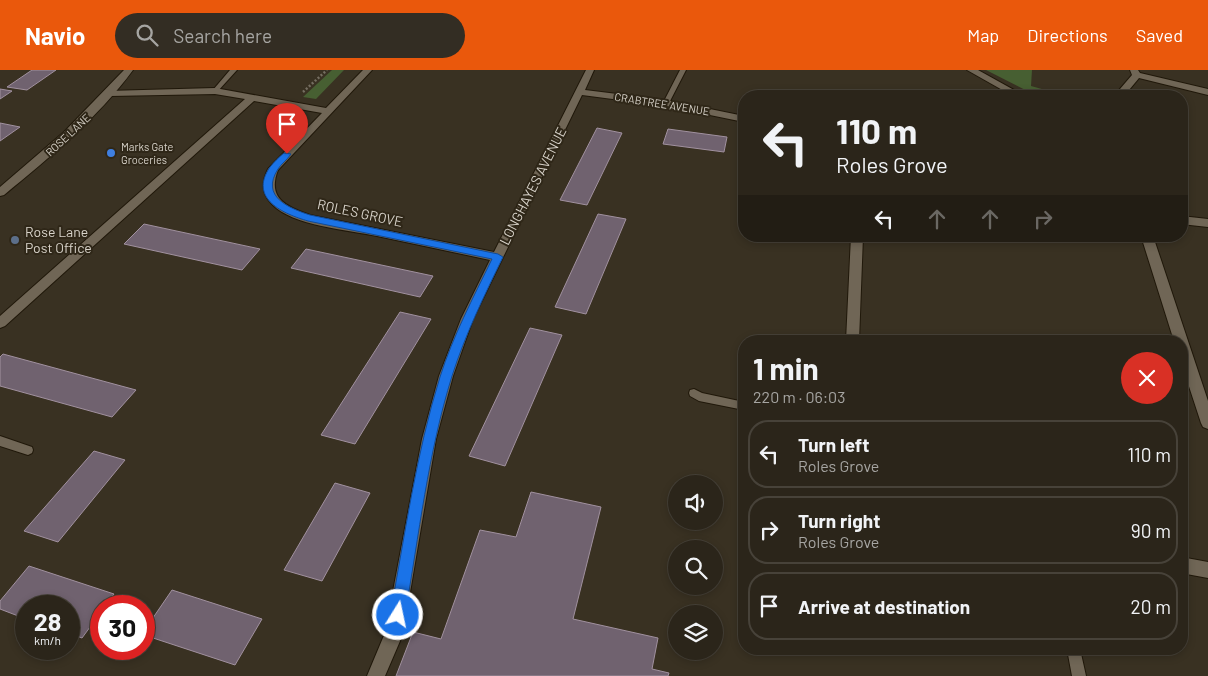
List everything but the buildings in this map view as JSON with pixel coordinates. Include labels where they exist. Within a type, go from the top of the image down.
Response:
[{"type":"street","name":"ROSE LANE","points":[[0,193],[51,152],[110,93],[129,70]]},
{"type":"street","name":"ROLES GROVE","points":[[368,70],[273,169],[267,185],[276,203],[285,210],[308,218],[498,257]]},
{"type":"street","name":"LONGHAYES AVENUE","points":[[376,676],[394,634],[429,439],[446,376],[467,319],[590,70]]},
{"type":"street","points":[[972,70],[1009,90]]},
{"type":"street","points":[[1123,90],[1136,72],[1208,92]]},
{"type":"street","points":[[110,93],[215,91],[328,111]]},
{"type":"street","name":"CRABTREE AVENUE","points":[[580,92],[666,103],[738,118]]},
{"type":"street","points":[[0,323],[253,97]]},
{"type":"street","points":[[1188,221],[1208,223]]},
{"type":"street","points":[[853,335],[857,242]]},
{"type":"street","points":[[1149,242],[1179,335]]},
{"type":"street","points":[[1188,362],[1208,423]]},
{"type":"street","points":[[1188,566],[1208,570]]},
{"type":"lane","points":[[215,91],[234,70]]},
{"type":"lane","points":[[666,103],[683,70]]},
{"type":"lane","points":[[694,393],[699,397],[738,405]]},
{"type":"lane","points":[[0,441],[28,450]]},
{"type":"lane","points":[[1075,655],[1079,676]]},
{"type":"path","points":[[290,104],[327,70]]},
{"type":"green space","points":[[332,70],[344,70],[316,99],[303,97]]},
{"type":"green space","points":[[986,70],[1032,70],[1031,86],[1045,90],[1025,90]]},
{"type":"place","name":"Marks Gate Groceries","points":[[111,153]]},
{"type":"place","name":"Rose Lane Post Office","points":[[15,240]]},
{"type":"route","points":[[287,154],[273,169],[267,185],[276,203],[285,210],[308,218],[498,257],[467,319],[446,376],[429,439],[398,615]]}]
